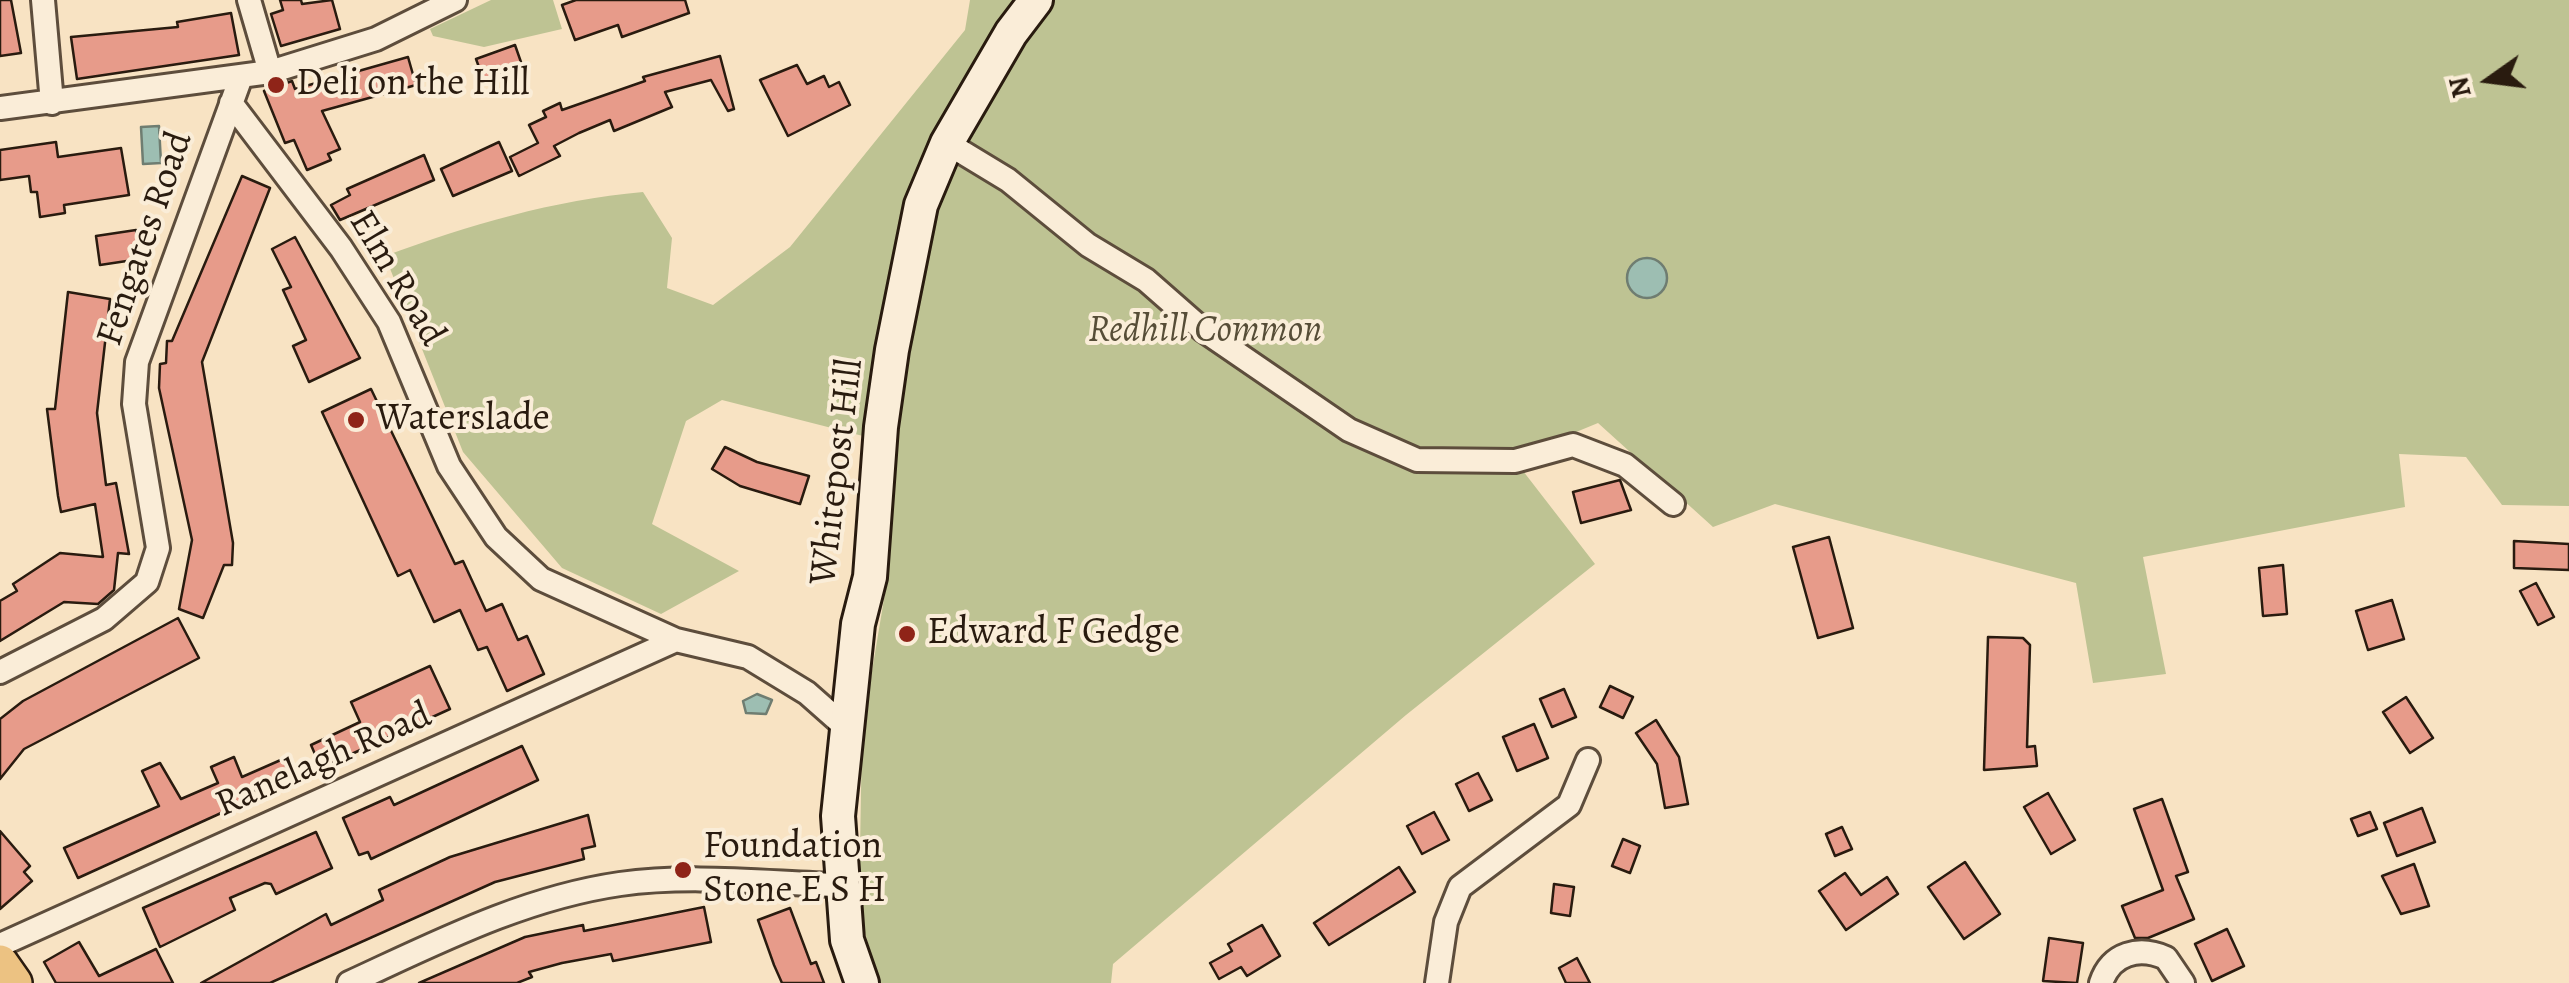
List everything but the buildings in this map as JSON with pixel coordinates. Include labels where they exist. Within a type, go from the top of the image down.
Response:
[{"type":"main road","points":[[0,964],[14,983]]},
{"type":"street","points":[[43,0],[52,103]]},
{"type":"street","points":[[249,0],[270,72]]},
{"type":"street","points":[[0,108],[270,72],[376,39],[455,0]]},
{"type":"street","name":"Whitepost Hill","points":[[862,983],[847,940],[840,885],[838,816],[850,731],[858,624],[870,578],[881,427],[892,350],[922,205],[947,142],[1010,33],[1036,0]]},
{"type":"street","points":[[231,103],[241,77]]},
{"type":"street","name":"Elm Road","points":[[231,103],[341,248],[388,322],[449,466],[496,537],[542,579],[676,640],[748,657],[807,693],[850,731]]},
{"type":"street","name":"Fengates Road","points":[[0,672],[104,619],[147,582],[158,548],[134,404],[137,362],[231,103]]},
{"type":"street","points":[[947,142],[1008,180],[1088,245],[1146,280],[1203,330],[1349,430],[1417,460],[1515,461],[1573,444],[1625,465],[1673,504]]},
{"type":"street","name":"Ranelagh Road","points":[[0,945],[676,640]]},
{"type":"street","points":[[1437,983],[1446,922],[1460,888],[1570,805],[1588,760]]},
{"type":"street","points":[[349,983],[500,914],[620,884],[690,881],[840,885]]},
{"type":"street","points":[[2101,983],[2112,962],[2138,951],[2166,958],[2183,983]]},
{"type":"green space","points":[[491,0],[553,0],[562,29],[484,47],[433,36],[430,29]]},
{"type":"green space","name":"Redhill Common","points":[[970,0],[2569,0],[2569,506],[2502,505],[2466,457],[2399,454],[2405,507],[2143,557],[2166,674],[2093,683],[2076,583],[1775,504],[1713,527],[1598,423],[1513,458],[1595,564],[1406,715],[1113,964],[1111,983],[879,983],[859,911],[862,731],[887,581],[896,454],[863,436],[722,400],[686,421],[652,524],[739,571],[661,614],[562,568],[463,452],[385,256],[512,215],[643,192],[672,238],[667,288],[713,305],[790,247],[965,30]]},
{"type":"water","points":[[159,126],[161,163],[143,164],[141,127]]},
{"type":"water","points":[[1647,258],[1661,264],[1667,278],[1661,292],[1647,298],[1633,292],[1627,278],[1633,264]]},
{"type":"water","points":[[757,694],[772,700],[766,714],[746,713],[743,701]]},
{"type":"place","name":"Deli on the Hill","points":[[276,85]]},
{"type":"place","name":"Waterslade","points":[[356,420]]},
{"type":"place","name":"Edward F Gedge","points":[[907,634]]},
{"type":"place","name":"Foundation Stone E S H","points":[[683,870]]}]
